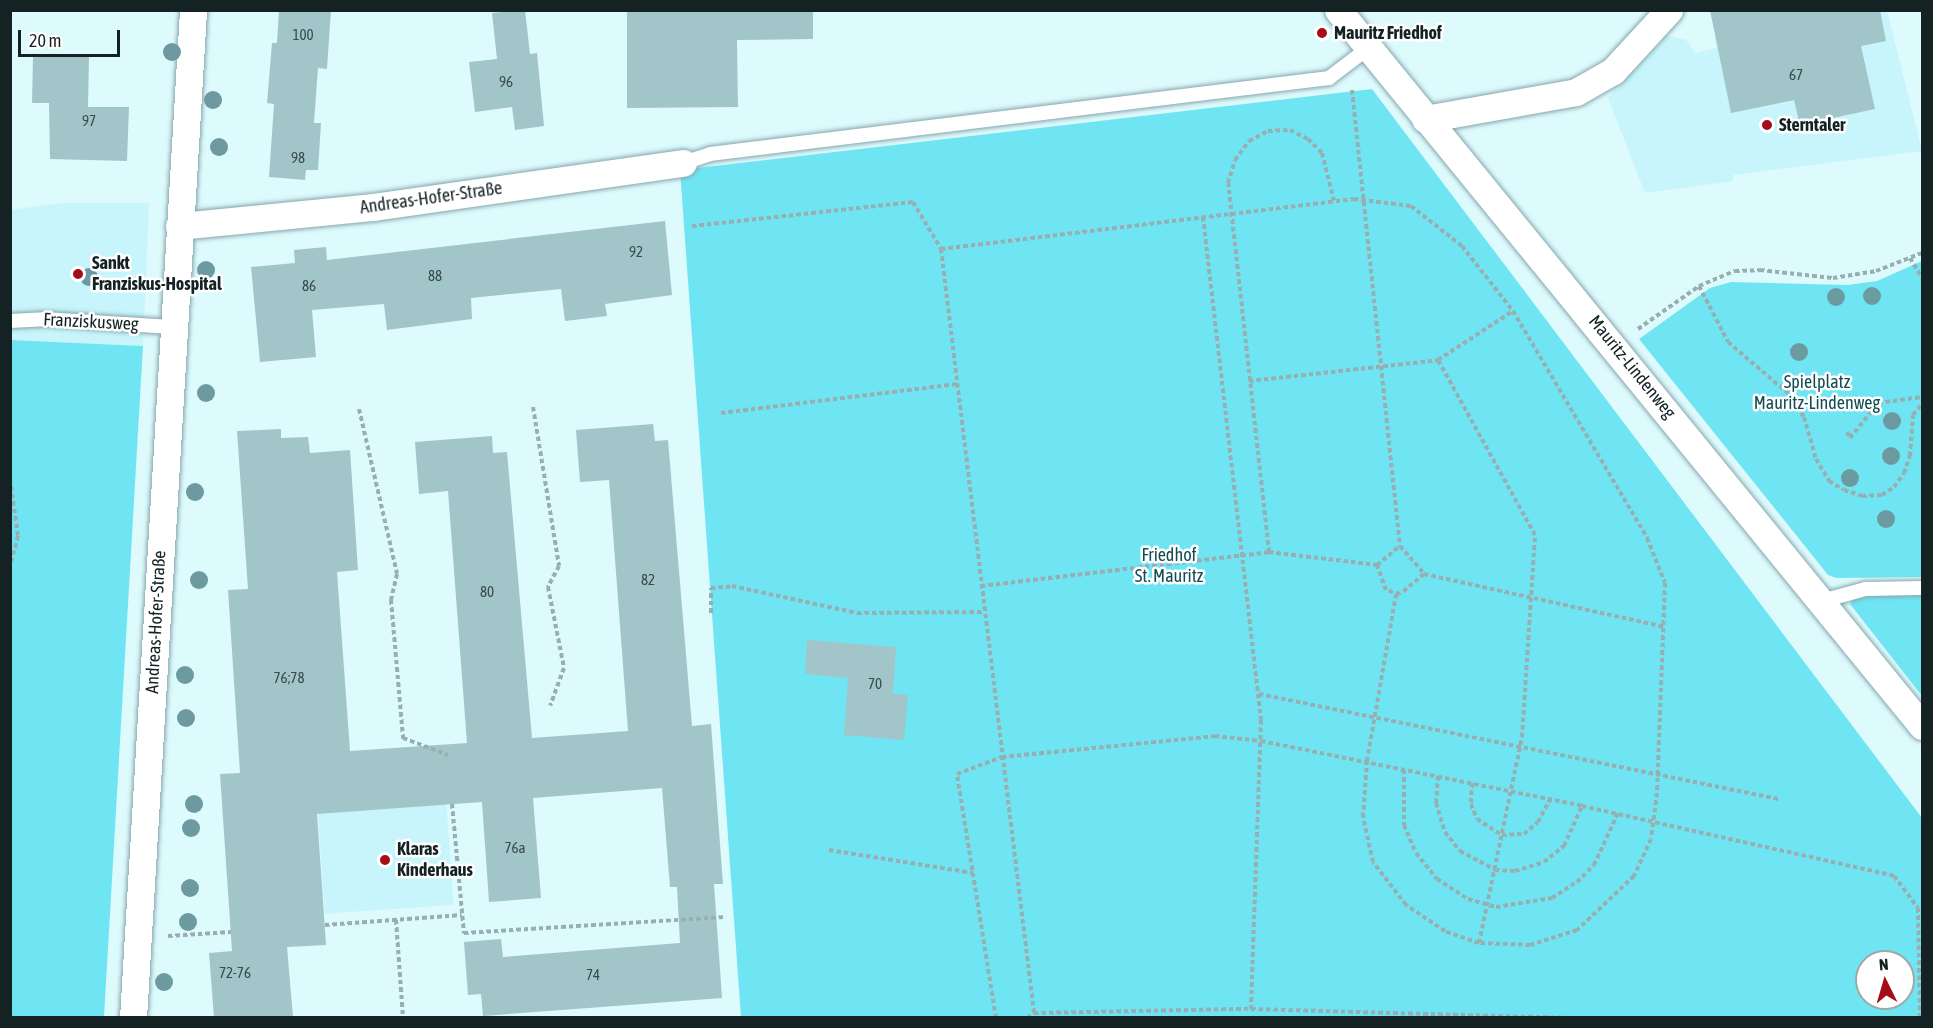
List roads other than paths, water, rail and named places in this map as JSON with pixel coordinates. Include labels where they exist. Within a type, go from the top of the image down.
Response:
[{"type":"street","name":"Andreas-Hofer-Straße","points":[[133,1017],[172,327],[194,10]]},
{"type":"street","name":"Mauritz-Lindenweg","points":[[1338,10],[1367,49],[1614,345],[1923,726]]},
{"type":"street","points":[[1425,118],[1576,92],[1613,71],[1669,10]]},
{"type":"street","name":"Andreas-Hofer-Straße","points":[[179,226],[350,209],[682,164]]},
{"type":"lane","points":[[682,164],[710,154],[1329,78],[1367,49]]},
{"type":"lane","name":"Franziskusweg","points":[[10,321],[44,319],[172,327]]},
{"type":"lane","points":[[1822,601],[1866,589],[1923,588]]},
{"type":"place","name":"Mauritz Friedhof","points":[[1322,33]]},
{"type":"place","name":"Sterntaler","points":[[1767,125]]},
{"type":"place","name":"Sankt Franziskus-Hospital","points":[[78,274]]},
{"type":"place","name":"Klaras Kinderhaus","points":[[385,860]]},
{"type":"park label","name":"Spielplatz Mauritz-Lindenweg","points":[[1817,394]]},
{"type":"park label","name":"Friedhof St. Mauritz","points":[[1169,566]]}]
